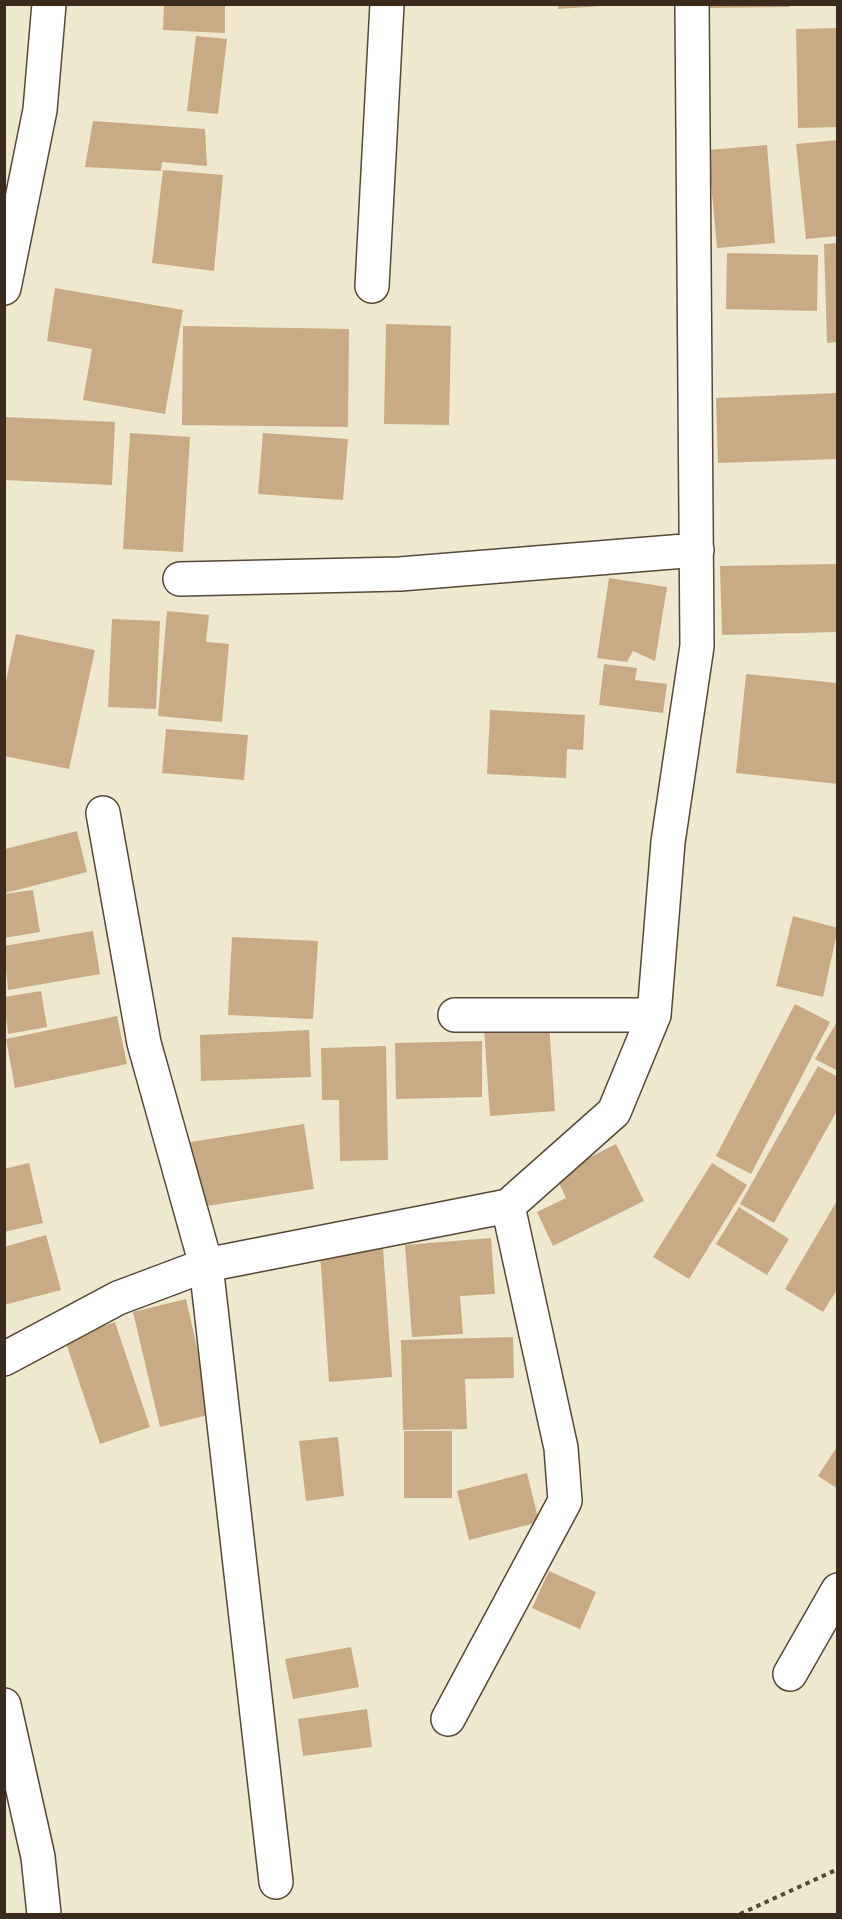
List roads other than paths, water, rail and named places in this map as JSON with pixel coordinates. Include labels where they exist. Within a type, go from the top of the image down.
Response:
[{"type":"street","points":[[4,288],[40,111],[49,4]]},
{"type":"street","points":[[372,286],[387,4]]},
{"type":"street","points":[[4,1359],[118,1298],[206,1265],[508,1206],[614,1112],[654,1015],[668,842],[697,646],[692,4]]},
{"type":"street","points":[[180,579],[400,574],[697,550]]},
{"type":"street","points":[[102,813],[144,1043],[206,1265],[276,1882]]},
{"type":"street","points":[[455,1015],[654,1015]]},
{"type":"street","points":[[448,1719],[565,1501],[561,1448],[508,1206]]},
{"type":"street","points":[[790,1674],[837,1590]]},
{"type":"street","points":[[4,1705],[38,1857],[44,1914]]}]
